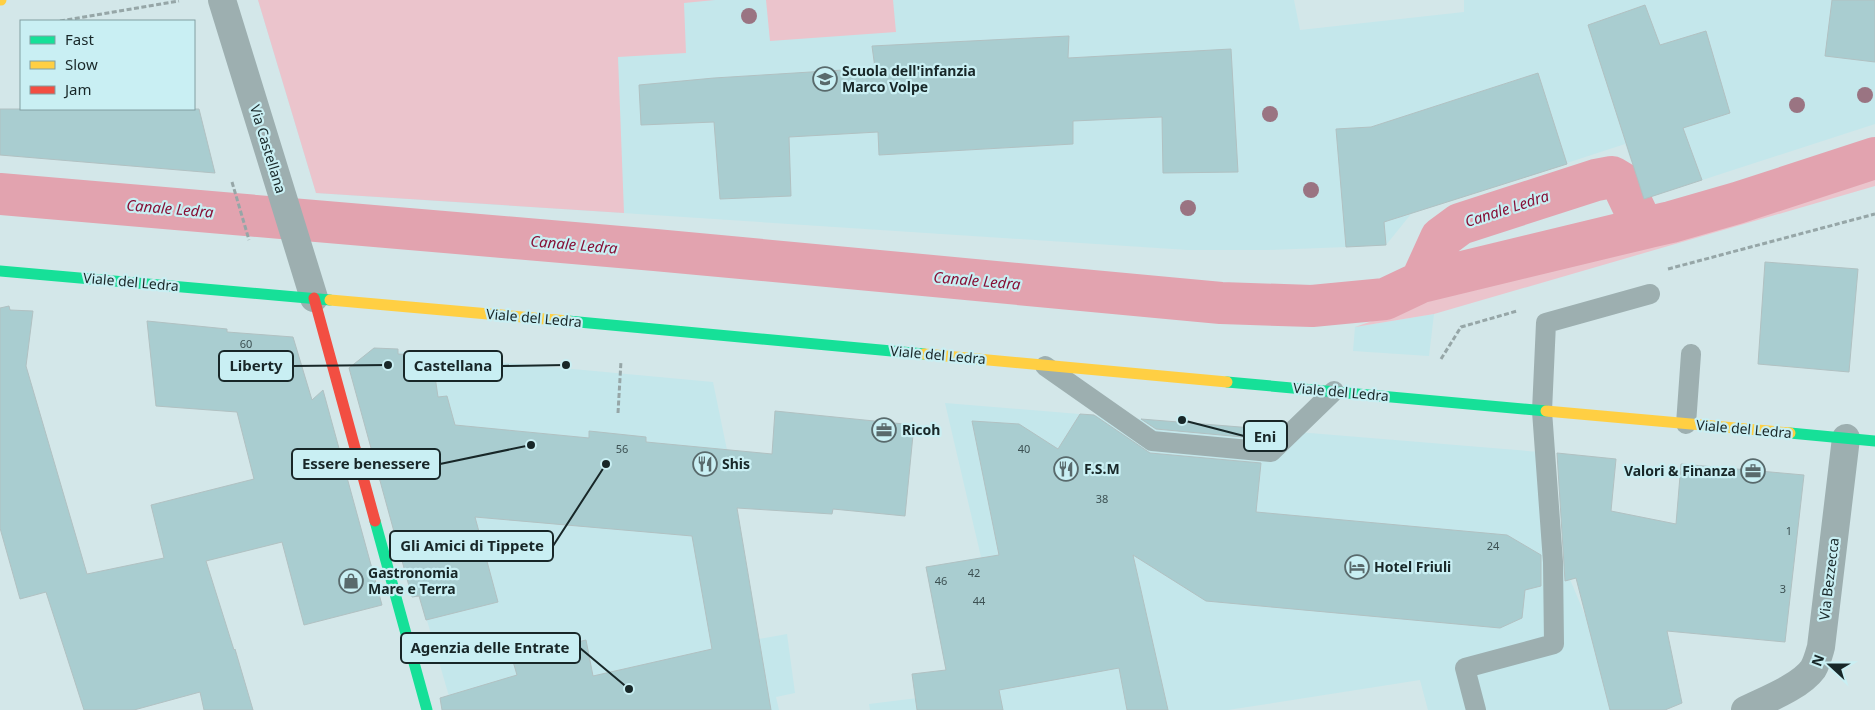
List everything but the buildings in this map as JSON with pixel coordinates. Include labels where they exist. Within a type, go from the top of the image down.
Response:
[{"type":"main road","name":"Viale del Ledra","points":[[0,271],[1875,441]]},
{"type":"main road","points":[[314,298],[426,710]]},
{"type":"street","name":"Via Castellana","points":[[222,0],[314,298]]},
{"type":"street","name":"Via Bezzecca","points":[[1745,710],[1795,684],[1807,675],[1816,663],[1821,647],[1846,438]]},
{"type":"lane","points":[[1476,710],[1465,668],[1554,644],[1553,562],[1542,411],[1546,323],[1650,294]]},
{"type":"lane","points":[[1686,424],[1691,354]]},
{"type":"lane","points":[[1044,365],[1152,441],[1271,452],[1334,391]]},
{"type":"path","points":[[66,20],[179,1]]},
{"type":"path","points":[[232,182],[249,240]]},
{"type":"path","points":[[618,413],[621,358]]},
{"type":"shaded area","name":"Scuola dell'infanzia Marco Volpe","points":[[258,0],[1294,0],[1300,30],[1464,12],[1464,0],[1875,0],[1875,124],[1644,199],[1625,144],[1411,214],[1386,245],[1346,247],[1268,250],[1188,250],[316,193]]},
{"type":"shaded area","points":[[258,0],[715,0],[684,3],[686,53],[618,57],[624,213],[316,193]]},
{"type":"shaded area","points":[[766,0],[893,0],[896,32],[770,41]]},
{"type":"shaded area","points":[[1875,161],[1875,186],[1434,314],[1355,327],[1482,283],[1646,236]]},
{"type":"shaded area","points":[[1434,314],[1429,356],[1353,351],[1355,327]]},
{"type":"shaded area","points":[[374,348],[432,356],[713,382],[727,450],[759,639],[787,634],[795,693],[776,697],[779,710],[453,710],[355,363]]},
{"type":"shaded area","points":[[945,403],[1552,453],[1559,553],[1587,620],[1610,710],[1428,710],[1420,680],[1228,710],[870,710],[869,704],[950,694],[926,567],[981,557]]},
{"type":"waterway","name":"Canale Ledra","points":[[0,194],[655,250],[1221,303],[1312,306],[1385,299],[1421,282],[1441,238],[1460,224],[1596,180],[1612,177],[1622,183],[1641,223],[1649,227],[1737,203],[1875,158]]},
{"type":"waterway","points":[[1421,282],[1649,227]]},
{"type":"traffic: fast","points":[[0,271],[330,300]]},
{"type":"traffic: fast","points":[[568,321],[924,354]]},
{"type":"traffic: fast","points":[[1227,382],[1546,411]]},
{"type":"traffic: fast","points":[[1790,433],[1875,441]]},
{"type":"traffic: fast","points":[[375,521],[427,710]]},
{"type":"traffic: slow","points":[[330,300],[568,321]]},
{"type":"traffic: slow","points":[[924,354],[1227,382]]},
{"type":"traffic: slow","points":[[1546,411],[1790,433]]},
{"type":"traffic: jam","points":[[314,298],[375,521]]},
{"type":"place","name":"Scuola dell'infanzia Marco Volpe","points":[[825,79]]},
{"type":"place","name":"Liberty","points":[[388,365]]},
{"type":"place","name":"Castellana","points":[[566,365]]},
{"type":"place","name":"Eni","points":[[1182,420]]},
{"type":"place","name":"Ricoh","points":[[884,430]]},
{"type":"place","name":"Essere benessere","points":[[531,445]]},
{"type":"place","name":"Gli Amici di Tippete","points":[[606,464]]},
{"type":"place","name":"Shis","points":[[705,464]]},
{"type":"place","name":"F.S.M","points":[[1066,469]]},
{"type":"place","name":"Valori & Finanza","points":[[1753,471]]},
{"type":"place","name":"Hotel Friuli","points":[[1357,567]]},
{"type":"place","name":"Gastronomia Mare e Terra","points":[[351,581]]},
{"type":"place","name":"Agenzia delle Entrate","points":[[629,689]]}]
